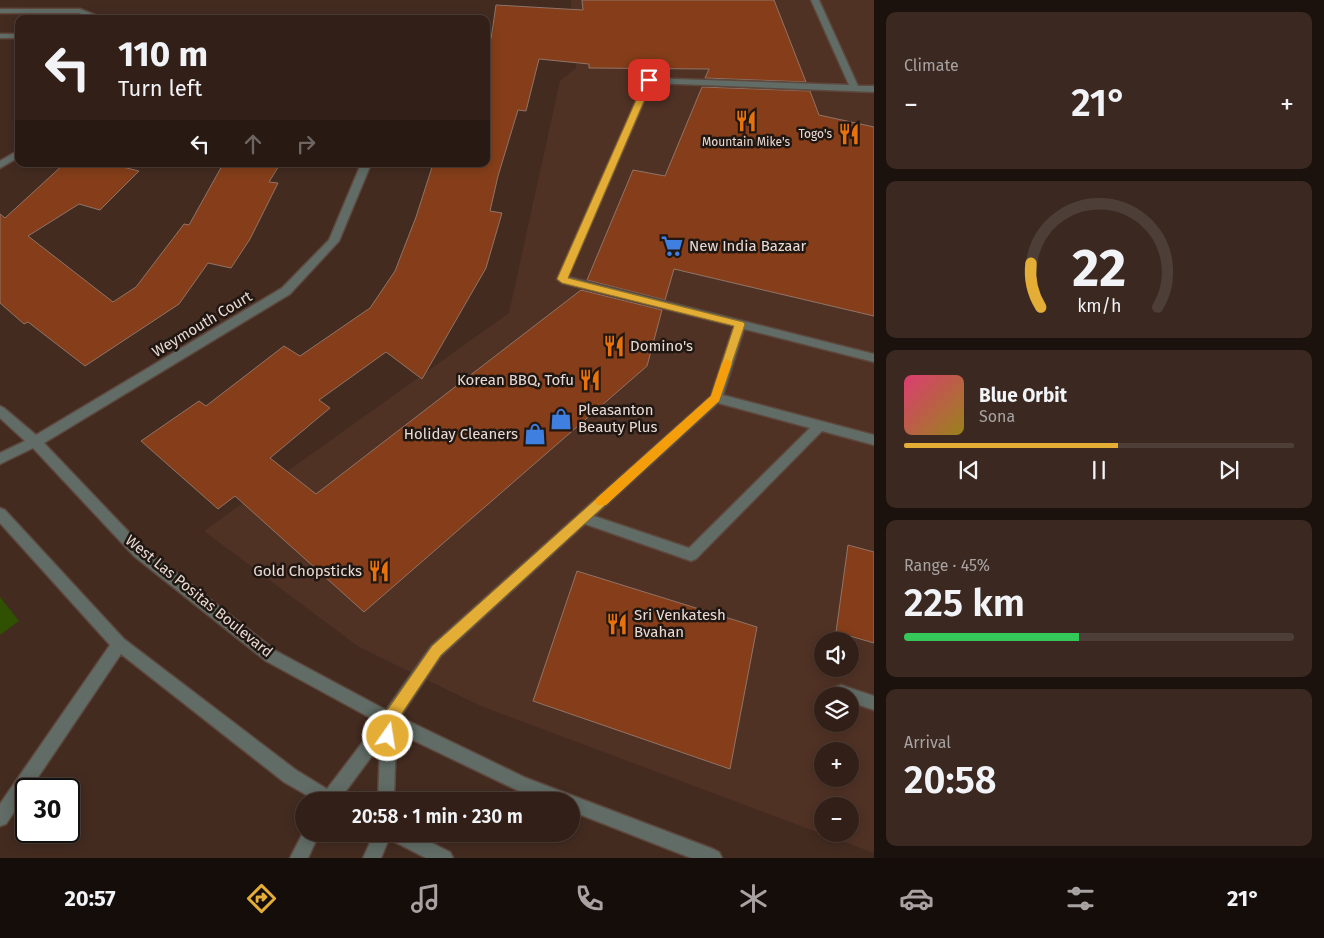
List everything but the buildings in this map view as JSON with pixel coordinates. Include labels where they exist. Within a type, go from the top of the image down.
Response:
[{"type":"street","points":[[815,0],[855,88]]},
{"type":"street","points":[[0,11],[80,11],[91,15]]},
{"type":"street","points":[[0,36],[15,36]]},
{"type":"street","points":[[874,89],[649,80],[562,279],[874,358]]},
{"type":"street","points":[[0,165],[15,156]]},
{"type":"street","name":"Weymouth Court","points":[[0,459],[35,442],[286,291],[334,241],[365,167]]},
{"type":"street","points":[[336,792],[389,720],[436,651],[716,398],[740,324]]},
{"type":"street","points":[[716,398],[874,440]]},
{"type":"street","name":"West Las Positas Boulevard","points":[[0,411],[35,442],[139,552],[271,656],[389,720],[523,785],[542,792]]},
{"type":"street","points":[[583,518],[691,555],[820,425]]},
{"type":"street","points":[[0,514],[119,644],[290,776],[315,792]]},
{"type":"street","points":[[0,818],[119,644]]},
{"type":"street","points":[[859,698],[874,703]]},
{"type":"street","points":[[386,792],[389,720]]},
{"type":"street","points":[[580,806],[713,858]]},
{"type":"street","points":[[299,858],[307,842]]},
{"type":"street","points":[[372,858],[379,842]]},
{"type":"street","points":[[413,842],[444,858]]},
{"type":"shaded area","points":[[571,0],[874,0],[874,853],[844,842],[859,842],[859,797],[814,797],[814,831],[481,706],[359,647],[204,531],[509,313],[560,81],[576,68]]},
{"type":"green space","points":[[0,597],[19,621],[0,635]]},
{"type":"slow traffic","points":[[601,501],[716,398],[727,363]]},
{"type":"place","name":"Mountain Mike's","points":[[746,121]]},
{"type":"place","name":"Togo's","points":[[849,134]]},
{"type":"place","name":"New India Bazaar","points":[[672,246]]},
{"type":"place","name":"Domino's","points":[[614,346]]},
{"type":"place","name":"Korean BBQ, Tofu","points":[[590,380]]},
{"type":"place","name":"Pleasanton Beauty Plus","points":[[561,419]]},
{"type":"place","name":"Holiday Cleaners","points":[[535,434]]},
{"type":"place","name":"Gold Chopsticks","points":[[379,571]]},
{"type":"place","name":"Sri Venkatesh Bvahan","points":[[617,624]]},
{"type":"route","points":[[388,736],[389,720],[436,651],[716,398],[740,324],[562,279],[649,80]]}]
